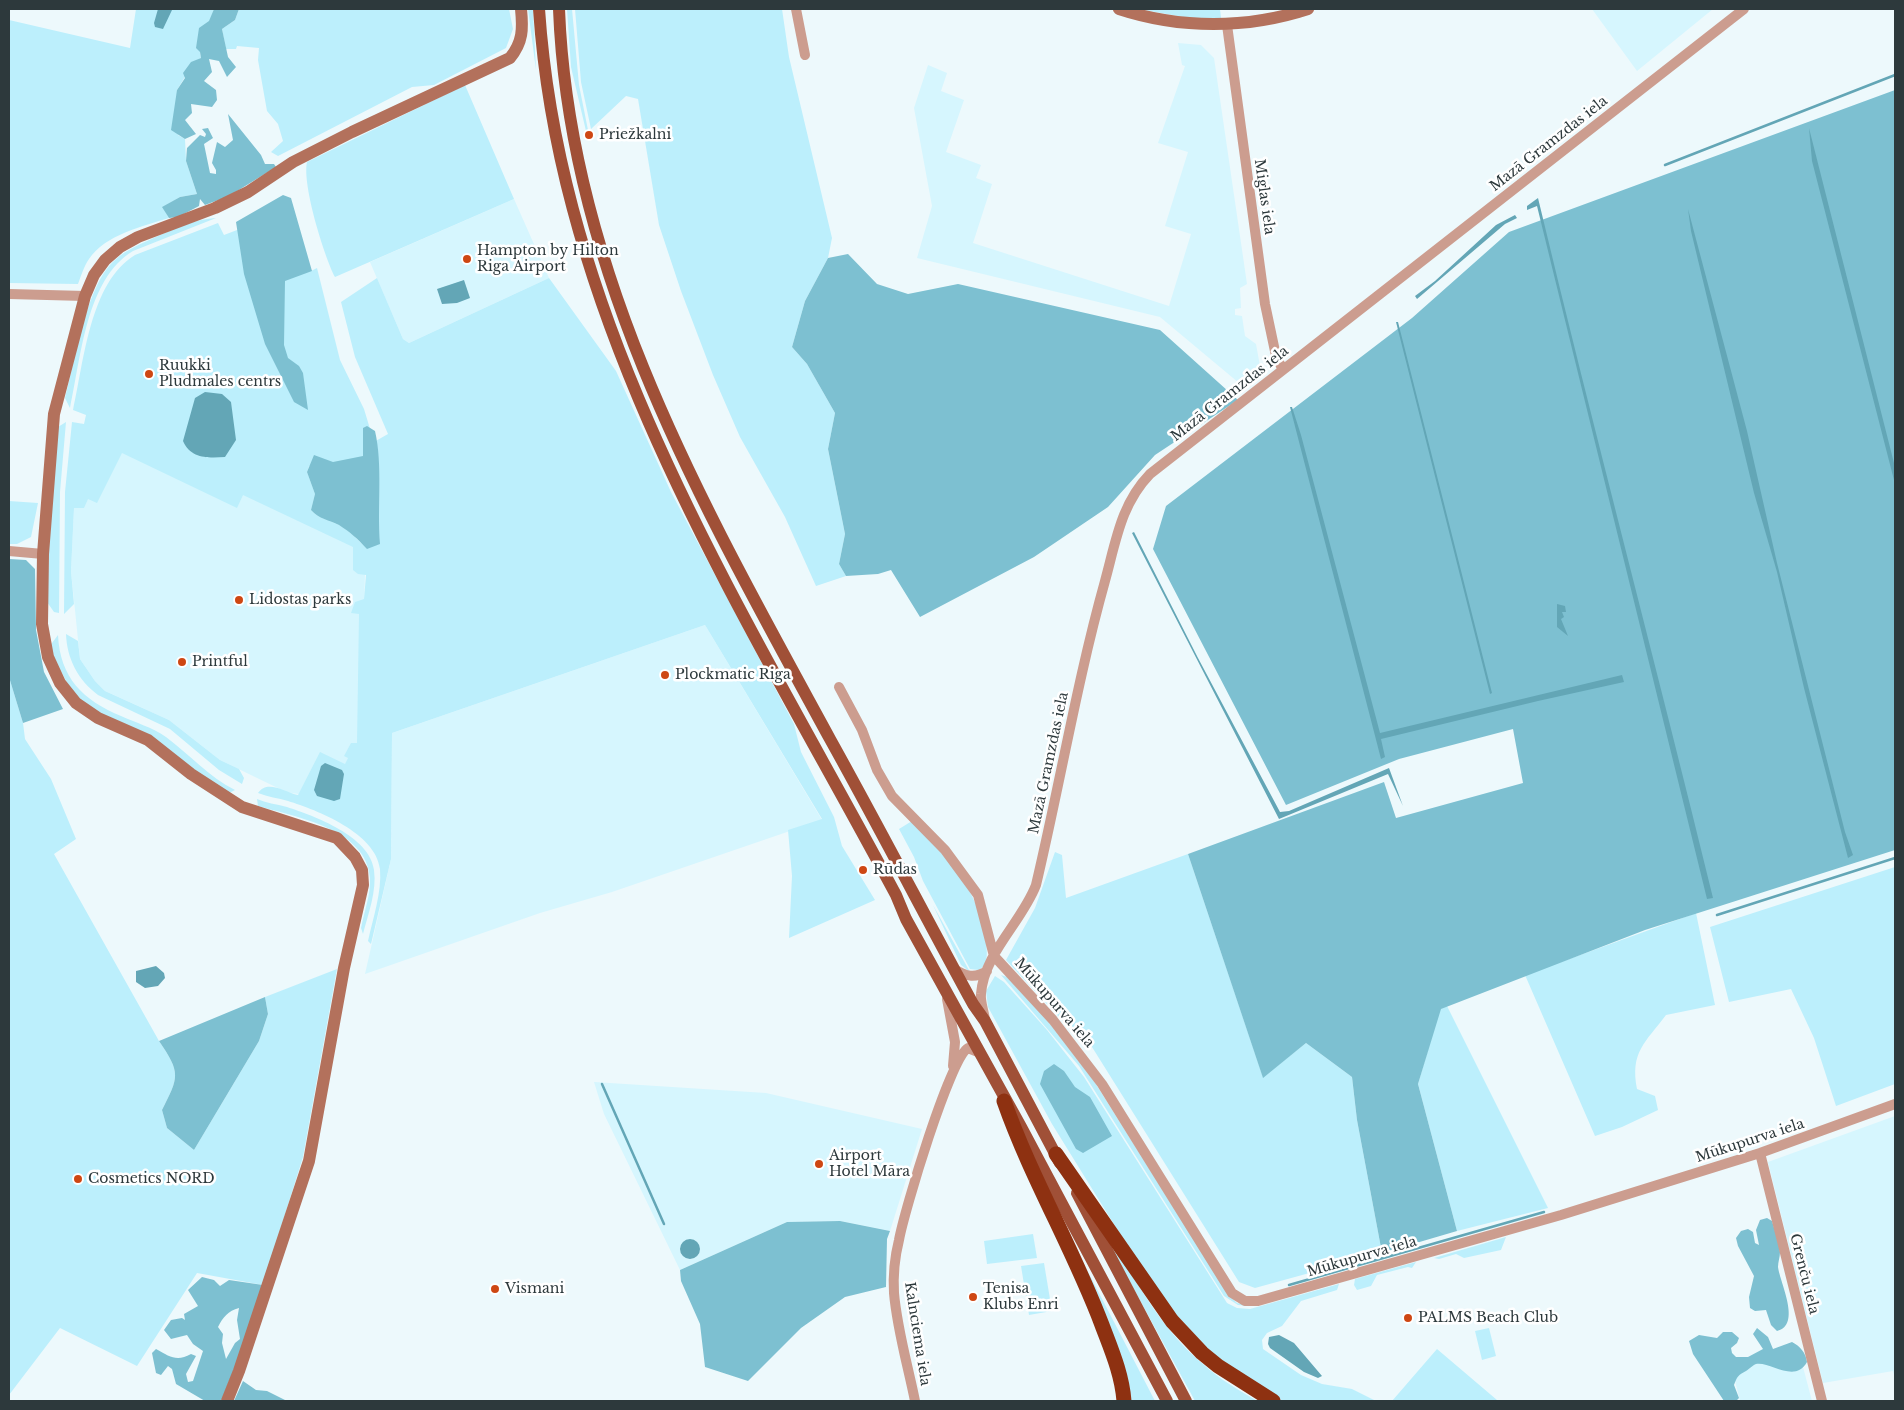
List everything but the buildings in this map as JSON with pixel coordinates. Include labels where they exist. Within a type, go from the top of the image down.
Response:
[{"type":"highway","points":[[1004,1101],[1015,1131],[1094,1303],[1116,1362],[1124,1401]]},
{"type":"highway","points":[[1056,1154],[1172,1321],[1202,1353],[1218,1366],[1273,1401]]},
{"type":"main road","points":[[539,9],[546,75],[561,164],[591,275],[621,357],[673,474],[726,578],[1004,1101],[1021,1127],[1167,1401]]},
{"type":"main road","points":[[558,9],[564,86],[579,170],[596,237],[640,360],[687,465],[730,554],[973,1004],[985,1021],[1186,1401]]},
{"type":"street","points":[[227,1401],[239,1371],[307,1170],[344,968],[363,886],[362,870],[355,857],[337,838],[242,807],[191,774],[148,740],[98,718],[76,703],[60,683],[48,657],[43,638],[43,554],[54,414],[85,296],[94,275],[105,260],[120,247],[155,230],[216,208],[248,192],[293,162],[352,132],[510,58],[521,41],[523,33],[520,9]]},
{"type":"street","points":[[796,9],[805,55]]},
{"type":"street","points":[[1119,9],[1162,20],[1227,25],[1265,21],[1308,9]]},
{"type":"street","name":"Mazā Gramzdas iela","points":[[985,1021],[980,994],[987,971],[994,956],[1020,918],[1036,885],[1089,639],[1130,499],[1150,474],[1744,9]]},
{"type":"street","name":"Miglas iela","points":[[1227,25],[1265,304],[1276,356],[1283,370]]},
{"type":"street","points":[[9,294],[85,296]]},
{"type":"street","points":[[9,551],[43,554]]},
{"type":"street","points":[[839,687],[865,736],[877,770],[892,796],[945,850],[978,895],[994,956]]},
{"type":"street","name":"Mūkupurva iela","points":[[994,956],[1078,1051],[1102,1084],[1232,1293],[1245,1301],[1258,1301],[1501,1233],[1760,1153],[1895,1104]]},
{"type":"street","points":[[954,969],[965,976],[974,977],[987,971]]},
{"type":"street","name":"Kalnciema iela","points":[[945,989],[955,1042],[953,1069]]},
{"type":"street","name":"Kalnciema iela","points":[[914,1401],[894,1293],[898,1240],[911,1193],[953,1069],[965,1050],[968,1048],[978,1052]]},
{"type":"street","name":"Grenču iela","points":[[1760,1153],[1822,1401]]},
{"type":"shaded area","points":[[136,9],[214,9],[200,52],[201,58],[194,62],[177,90],[178,135],[185,139],[186,161],[197,194],[180,197],[163,207],[169,218],[125,233],[105,244],[89,259],[78,284],[9,283],[9,20],[130,48]]},
{"type":"shaded area","points":[[158,9],[172,10],[163,29],[155,27],[154,23]]},
{"type":"shaded area","points":[[214,9],[239,9],[235,20],[222,29],[228,57],[236,67],[227,77],[219,61],[209,59],[212,72],[204,81],[216,90],[217,100],[212,107],[191,104],[192,113],[185,120],[196,134],[185,139],[171,130],[177,90],[185,78],[183,73],[191,62],[201,58],[200,52],[196,48],[199,28],[209,21]]},
{"type":"shaded area","points":[[239,9],[509,9],[513,29],[506,48],[434,85],[412,87],[278,156],[271,152],[283,141],[278,124],[267,111],[258,60],[259,48],[237,46],[236,49],[226,49],[222,29],[235,20]]},
{"type":"shaded area","points":[[528,9],[533,9],[536,70]]},
{"type":"shaded area","points":[[567,9],[572,9],[579,85],[588,130],[586,131],[571,67]]},
{"type":"shaded area","points":[[575,9],[782,9],[789,57],[832,238],[828,258],[805,301],[792,347],[807,364],[835,413],[828,449],[845,534],[839,564],[846,576],[816,586],[785,517],[740,437],[713,375],[681,291],[659,225],[638,99],[626,96],[591,129],[581,82]]},
{"type":"shaded area","points":[[1138,9],[1220,9],[1221,18],[1189,18]]},
{"type":"shaded area","points":[[1592,9],[1713,9],[1637,71]]},
{"type":"shaded area","points":[[1178,43],[1201,45],[1214,58],[1247,284],[1240,288],[1241,308],[1235,309],[1235,315],[1242,316],[1245,336],[1256,344],[1260,366],[1239,383],[1160,317],[917,258],[932,206],[914,108],[928,65],[947,73],[941,91],[964,100],[946,152],[981,165],[976,178],[992,184],[973,243],[1169,306],[1191,234],[1165,226],[1188,152],[1158,143],[1185,66],[1182,65]]},
{"type":"shaded area","points":[[465,85],[514,199],[335,277],[325,253],[311,203],[306,173],[307,162]]},
{"type":"shaded area","points":[[1895,90],[1895,850],[1645,930],[1441,1009],[1418,1084],[1457,1231],[1382,1253],[1357,1120],[1352,1077],[1306,1043],[1263,1078],[1188,854],[1384,782],[1396,818],[1523,783],[1513,729],[1399,759],[1286,805],[1153,549],[1166,506],[1412,318],[1509,232]]},
{"type":"shaded area","points":[[228,114],[261,155],[265,164],[274,164],[276,167],[229,196],[205,205],[200,199],[199,206],[178,217],[169,218],[162,207],[180,197],[197,194],[186,161],[187,148],[200,135],[205,137],[206,134],[202,129],[208,128],[213,138],[204,144],[210,173],[216,174],[212,163],[217,142],[225,147],[233,140]]},
{"type":"shaded area","points":[[1809,128],[1895,467],[1895,484],[1812,161]]},
{"type":"shaded area","points":[[283,195],[291,198],[312,271],[285,281],[284,345],[288,358],[299,366],[303,373],[308,410],[294,402],[265,344],[244,274],[236,222]]},
{"type":"shaded area","points":[[1538,198],[1713,898],[1707,899],[1537,206],[1527,210],[1527,206]]},
{"type":"shaded area","points":[[514,199],[549,278],[409,343],[403,339],[370,262]]},
{"type":"shaded area","points":[[292,209],[311,271],[317,268],[340,360],[364,409],[374,442],[388,434],[355,357],[341,302],[377,278],[403,339],[409,343],[549,278],[616,371],[671,492],[794,724],[801,752],[834,817],[842,846],[875,900],[789,938],[792,876],[788,830],[822,819],[705,625],[392,733],[391,859],[371,944],[368,941],[380,887],[380,869],[376,856],[368,844],[343,825],[314,810],[258,793],[266,787],[271,787],[298,795],[320,752],[345,764],[348,758],[344,756],[351,743],[357,743],[359,614],[351,613],[355,602],[364,599],[366,575],[358,574],[353,570],[353,547],[243,495],[237,508],[122,453],[97,503],[88,499],[84,508],[74,508],[71,571],[74,604],[64,614],[65,492],[72,422],[84,424],[86,415],[73,410],[91,324],[99,303],[108,284],[120,267],[135,255],[218,223],[224,235]],"holes":[[[309,466],[368,475],[367,548],[343,527],[311,510],[315,494],[307,472]]]},
{"type":"shaded area","points":[[1688,209],[1747,431],[1777,563],[1845,832],[1853,855],[1848,858],[1804,688],[1777,572],[1754,493],[1691,231]]},
{"type":"shaded area","points":[[1515,215],[1517,218],[1505,224],[1417,299],[1415,296],[1435,281],[1496,225]]},
{"type":"shaded area","points":[[216,218],[133,251],[117,264],[105,280],[95,300],[88,321],[70,408],[65,398],[83,324],[96,287],[105,272],[115,260],[130,249],[186,224]]},
{"type":"shaded area","points":[[848,254],[877,284],[908,294],[958,284],[1160,330],[1238,400],[1155,455],[1108,507],[1034,557],[920,617],[891,570],[878,574],[846,576],[839,564],[845,534],[828,449],[835,413],[807,364],[792,347],[805,301],[828,258]]},
{"type":"shaded area","points":[[464,280],[470,298],[457,303],[442,304],[437,289]]},
{"type":"shaded area","points":[[1396,322],[1398,322],[1492,693],[1490,694]]},
{"type":"shaded area","points":[[205,392],[222,394],[231,402],[236,440],[225,457],[206,457],[195,454],[186,447],[183,441],[195,398]]},
{"type":"shaded area","points":[[1290,407],[1292,407],[1301,435],[1380,733],[1622,675],[1624,682],[1381,739],[1385,757],[1381,759]]},
{"type":"shaded area","points":[[66,422],[60,492],[59,613],[54,612],[47,602],[50,511],[58,427]]},
{"type":"shaded area","points":[[367,426],[375,431],[379,458],[380,544],[367,549],[339,525],[311,510],[315,494],[307,472],[314,455],[333,462],[363,456],[363,428]]},
{"type":"shaded area","points":[[95,444],[248,458],[368,475],[358,804],[286,792],[220,760],[169,720],[105,691],[95,681],[80,659],[71,571],[74,507],[79,508],[85,449],[94,449]]},
{"type":"shaded area","points":[[9,501],[38,503],[31,537],[17,544],[9,544]]},
{"type":"shaded area","points":[[1134,532],[1198,658],[1280,812],[1289,811],[1389,768],[1403,806],[1388,774],[1279,819],[1132,533]]},
{"type":"shaded area","points":[[9,559],[26,560],[35,569],[36,630],[44,672],[63,709],[23,723],[9,677]]},
{"type":"shaded area","points":[[1557,604],[1565,606],[1566,612],[1562,612],[1564,617],[1561,619],[1568,636],[1557,627]]},
{"type":"shaded area","points":[[705,625],[822,820],[612,892],[540,913],[365,974],[391,859],[392,733]]},
{"type":"shaded area","points":[[66,634],[78,641],[80,659],[95,681],[105,691],[169,720],[220,760],[239,769],[244,778],[242,784],[219,770],[170,729],[98,695],[79,676],[71,660]]},
{"type":"shaded area","points":[[58,635],[63,664],[76,686],[85,695],[107,710],[161,734],[216,779],[235,790],[229,793],[92,710],[71,691],[49,647]]},
{"type":"shaded area","points":[[9,677],[23,723],[25,739],[51,779],[76,839],[54,854],[174,1068],[175,1075],[172,1090],[162,1110],[167,1128],[194,1150],[259,1041],[268,1014],[265,997],[337,969],[303,1157],[263,1285],[197,1273],[137,1366],[60,1328],[9,1395]]},
{"type":"shaded area","points":[[325,763],[342,770],[344,774],[340,799],[334,801],[317,796],[314,790],[321,766]]},
{"type":"shaded area","points":[[257,799],[287,807],[325,822],[352,837],[363,847],[370,858],[375,878],[372,902],[363,934],[361,928],[370,878],[366,861],[357,848],[327,828],[258,806]]},
{"type":"shaded area","points":[[912,821],[938,848],[960,876],[977,906],[987,950],[986,961],[979,970],[970,969],[923,881],[914,857],[899,829]]},
{"type":"shaded area","points":[[1055,852],[1062,855],[1066,898],[1188,854],[1263,1077],[1306,1043],[1352,1077],[1357,1120],[1382,1253],[1255,1288],[1239,1282],[1082,1031],[1074,1033],[1006,960],[1035,908]]},
{"type":"shaded area","points":[[1895,867],[1895,1084],[1836,1106],[1814,1038],[1791,989],[1729,1002],[1710,927]]},
{"type":"shaded area","points":[[933,905],[970,972],[961,965]]},
{"type":"shaded area","points":[[1696,913],[1715,1005],[1666,1015],[1641,1049],[1635,1076],[1637,1089],[1655,1096],[1658,1110],[1622,1127],[1595,1136],[1525,975]]},
{"type":"shaded area","points":[[156,966],[164,973],[165,978],[158,986],[145,988],[136,982],[136,971]]},
{"type":"shaded area","points":[[1001,975],[1007,977],[1048,1021],[1094,1081],[1228,1294],[1237,1303],[1251,1306],[1238,1305],[1224,1296],[1079,1066]]},
{"type":"shaded area","points":[[995,976],[1004,982],[1047,1030],[1084,1077],[1227,1303],[1237,1308],[1250,1309],[1339,1284],[1337,1290],[1301,1301],[1282,1326],[1267,1333],[1262,1340],[1263,1349],[1301,1375],[1322,1384],[1352,1389],[1376,1401],[1283,1401],[1252,1383],[1212,1353],[1167,1305],[1120,1234],[1052,1124],[988,1007],[986,991]]},
{"type":"shaded area","points":[[265,997],[268,1014],[259,1041],[194,1150],[167,1128],[162,1110],[172,1090],[175,1075],[171,1061],[159,1041]]},
{"type":"shaded area","points":[[1447,1006],[1548,1208],[1457,1231],[1418,1084],[1440,1009]]},
{"type":"shaded area","points":[[1054,1064],[1064,1071],[1075,1087],[1090,1097],[1112,1136],[1083,1153],[1076,1149],[1040,1084],[1044,1071]]},
{"type":"shaded area","points":[[594,1082],[766,1093],[922,1129],[890,1231],[840,1221],[787,1222],[680,1270],[604,1114]]},
{"type":"shaded area","points":[[1895,1116],[1895,1379],[1893,1371],[1823,1383],[1768,1162]]},
{"type":"shaded area","points":[[1767,1218],[1772,1221],[1779,1244],[1778,1267],[1789,1312],[1788,1321],[1784,1327],[1777,1331],[1771,1325],[1766,1310],[1755,1311],[1750,1308],[1749,1297],[1754,1276],[1738,1246],[1736,1238],[1741,1231],[1748,1229],[1753,1232],[1755,1243],[1759,1245],[1756,1230],[1760,1220]]},
{"type":"shaded area","points":[[840,1221],[890,1231],[887,1239],[886,1287],[845,1297],[801,1328],[748,1381],[705,1367],[700,1324],[681,1281],[680,1270],[787,1222]]},
{"type":"shaded area","points":[[1033,1234],[1037,1258],[987,1264],[984,1241]]},
{"type":"shaded area","points":[[1506,1237],[1501,1250],[1464,1258],[1456,1254],[1439,1259],[1434,1258]]},
{"type":"shaded area","points":[[690,1239],[697,1242],[700,1249],[697,1256],[690,1259],[683,1256],[680,1249],[683,1242]]},
{"type":"shaded area","points":[[1115,1248],[1154,1310],[1189,1352],[1216,1375],[1257,1401],[1195,1401],[1113,1251]]},
{"type":"shaded area","points":[[1416,1262],[1412,1268],[1408,1267],[1377,1275],[1371,1286],[1357,1290],[1354,1285],[1355,1279]]},
{"type":"shaded area","points":[[1044,1263],[1052,1311],[1029,1315],[1021,1266]]},
{"type":"shaded area","points":[[1086,1268],[1155,1401],[1129,1401]]},
{"type":"shaded area","points":[[202,1277],[214,1280],[220,1286],[229,1280],[263,1285],[237,1367],[221,1401],[205,1401],[176,1384],[172,1369],[168,1366],[161,1375],[156,1373],[152,1353],[156,1349],[173,1358],[182,1358],[191,1354],[196,1356],[186,1374],[188,1382],[193,1381],[203,1351],[193,1344],[187,1335],[171,1339],[164,1330],[171,1320],[182,1318],[185,1320],[184,1314],[198,1306],[188,1290]],"holes":[[[239,1308],[237,1320],[240,1339],[235,1343],[226,1359],[222,1343],[223,1334],[218,1327],[226,1315]]]},
{"type":"shaded area","points":[[1489,1328],[1496,1356],[1482,1360],[1475,1331]]},
{"type":"shaded area","points":[[1757,1328],[1768,1337],[1773,1349],[1792,1342],[1804,1353],[1807,1362],[1802,1368],[1789,1372],[1756,1364],[1739,1375],[1736,1380],[1734,1385],[1739,1398],[1736,1401],[1724,1401],[1693,1354],[1689,1341],[1699,1335],[1717,1338],[1723,1332],[1732,1332],[1739,1338],[1737,1343],[1731,1348],[1732,1353],[1736,1357],[1748,1357],[1763,1349],[1753,1334]]},
{"type":"shaded area","points":[[1279,1335],[1294,1343],[1322,1376],[1318,1378],[1304,1372],[1270,1348],[1268,1344],[1269,1337]]},
{"type":"shaded area","points":[[1798,1348],[1812,1401],[1740,1401],[1731,1365]]},
{"type":"shaded area","points":[[1437,1349],[1497,1400],[1392,1401]]},
{"type":"shaded area","points":[[243,1381],[256,1390],[267,1391],[287,1401],[234,1401]]},
{"type":"waterway","points":[[1665,165],[1895,75]]},
{"type":"waterway","points":[[1717,915],[1895,858]]},
{"type":"waterway","points":[[602,1084],[664,1224]]},
{"type":"waterway","points":[[1289,1285],[1544,1212]]},
{"type":"place","name":"Priežkalni","points":[[589,135]]},
{"type":"place","name":"Hampton by Hilton Riga Airport","points":[[467,259]]},
{"type":"place","name":"Ruukki Pludmales centrs","points":[[149,374]]},
{"type":"place","name":"Lidostas parks","points":[[239,600]]},
{"type":"place","name":"Printful","points":[[182,662]]},
{"type":"place","name":"Plockmatic Riga","points":[[665,675]]},
{"type":"place","name":"Rūdas","points":[[863,870]]},
{"type":"place","name":"Airport Hotel Māra","points":[[819,1164]]},
{"type":"place","name":"Cosmetics NORD","points":[[78,1179]]},
{"type":"place","name":"Vismani","points":[[495,1289]]},
{"type":"place","name":"Tenisa Klubs Enri","points":[[973,1297]]},
{"type":"place","name":"PALMS Beach Club","points":[[1408,1318]]}]
